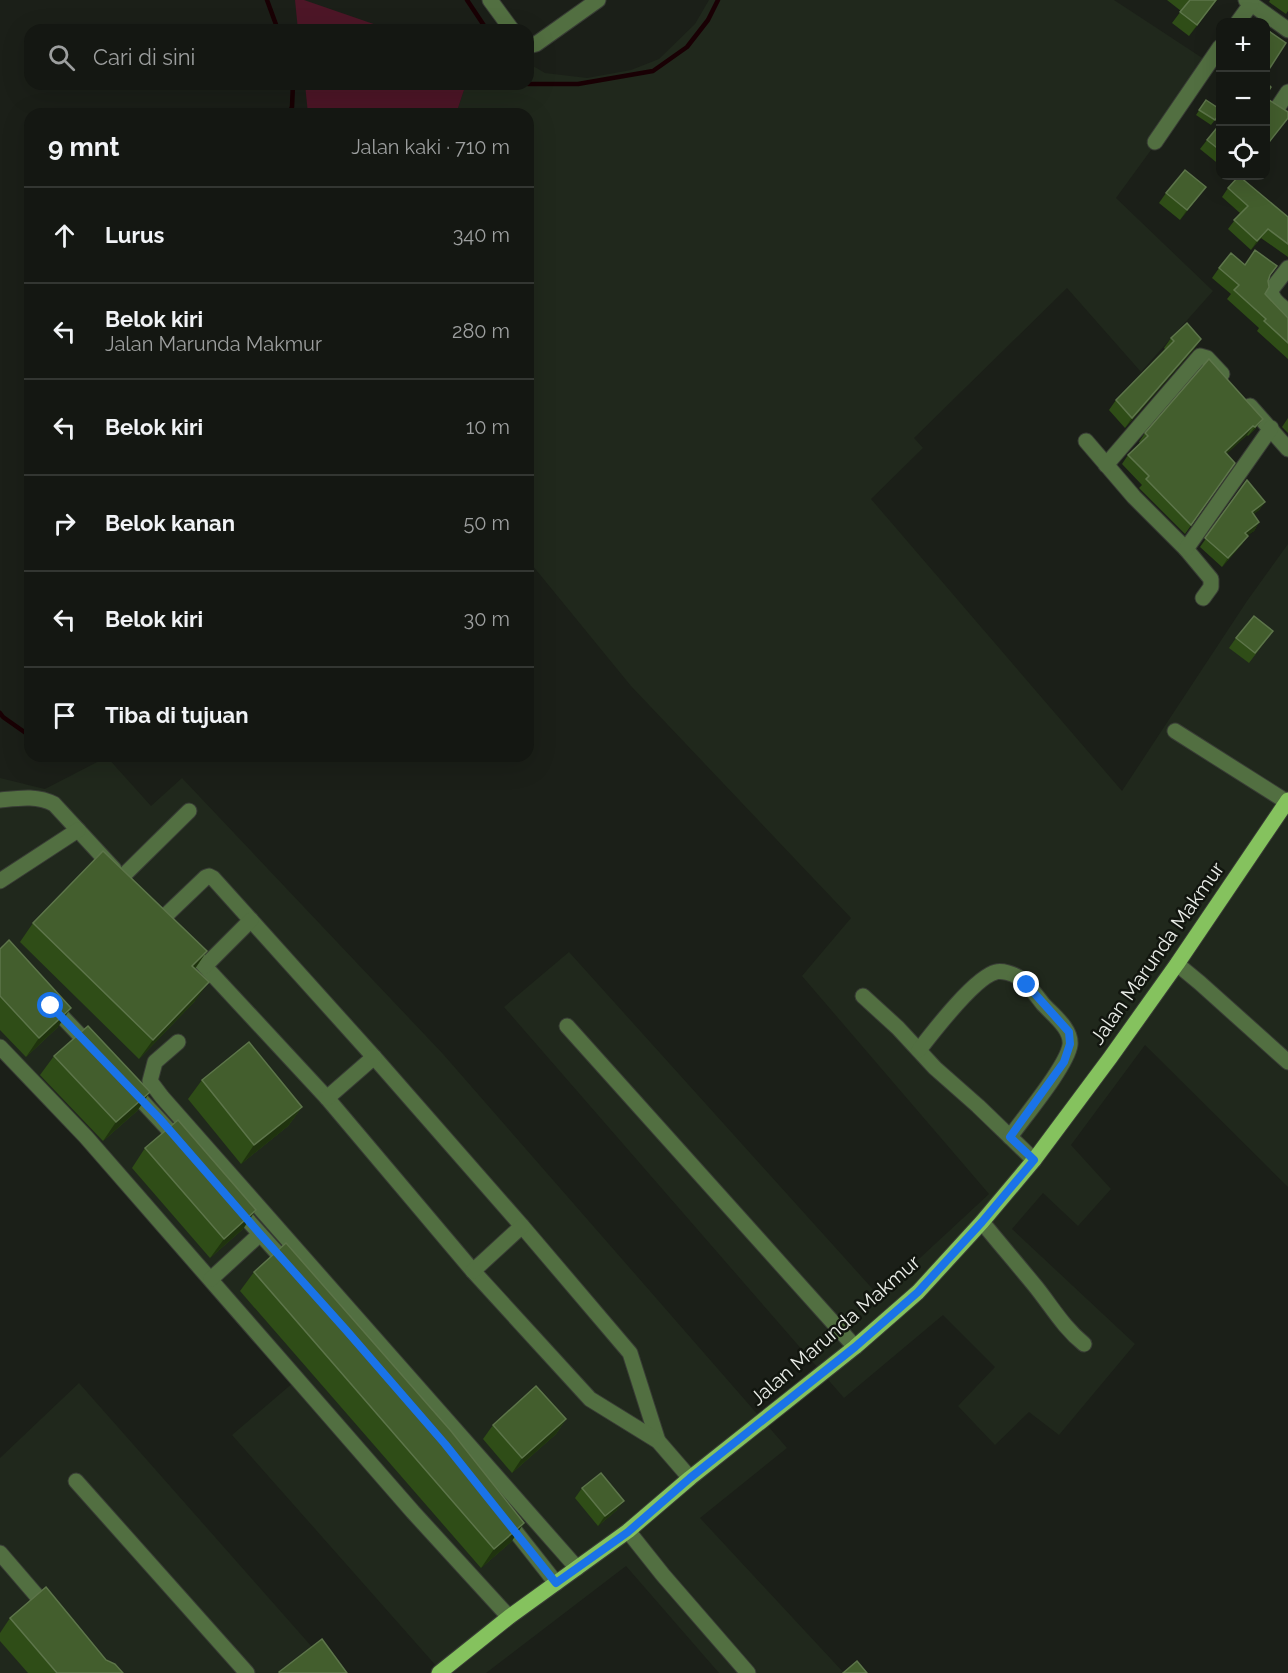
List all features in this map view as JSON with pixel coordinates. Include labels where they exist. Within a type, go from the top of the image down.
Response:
[{"type":"main road","name":"Jalan Marunda Makmur","points":[[439,1673],[509,1617],[628,1532],[690,1478],[855,1347],[918,1292],[982,1222],[1034,1160],[1177,964],[1287,801]]},
{"type":"street","points":[[490,0],[508,24]]},
{"type":"street","points":[[534,44],[598,0]]},
{"type":"street","points":[[1240,18],[1248,2],[1288,30]]},
{"type":"street","points":[[1155,142],[1216,54]]},
{"type":"street","points":[[1278,107],[1288,92]]},
{"type":"street","points":[[1288,268],[1271,290],[1271,295],[1288,311]]},
{"type":"street","points":[[1106,465],[1200,356],[1207,358],[1288,449]]},
{"type":"street","points":[[1186,549],[1270,428]]},
{"type":"street","points":[[1086,441],[1134,497],[1186,549],[1212,581],[1211,587],[1203,598]]},
{"type":"street","points":[[1175,731],[1287,801]]},
{"type":"street","points":[[0,800],[43,798],[54,804],[126,882],[189,812]]},
{"type":"street","points":[[0,881],[78,830]]},
{"type":"street","points":[[658,1441],[630,1353],[374,1057],[213,878],[206,877],[165,924],[327,1098],[473,1271],[590,1399],[658,1441],[690,1478]]},
{"type":"street","points":[[204,966],[251,920]]},
{"type":"street","points":[[1177,964],[1288,1062]]},
{"type":"street","points":[[919,1050],[954,1008],[985,978],[997,972],[1005,973],[1017,977],[1027,985],[1069,1032],[1070,1044],[1064,1062],[1010,1137]]},
{"type":"street","points":[[863,996],[935,1068],[1034,1160]]},
{"type":"street","points":[[44,998],[101,1058]]},
{"type":"street","points":[[567,1026],[855,1347]]},
{"type":"street","points":[[178,1042],[155,1062],[150,1081],[162,1097],[577,1568]]},
{"type":"street","points":[[0,1047],[86,1137],[412,1512],[509,1617]]},
{"type":"street","points":[[327,1098],[374,1057]]},
{"type":"street","points":[[118,1075],[190,1154]]},
{"type":"street","points":[[229,1199],[299,1278]]},
{"type":"street","points":[[982,1222],[1038,1289],[1058,1318],[1084,1344]]},
{"type":"street","points":[[473,1271],[522,1226]]},
{"type":"street","points":[[211,1279],[260,1234]]},
{"type":"street","points":[[76,1481],[247,1673]]},
{"type":"street","points":[[496,1508],[556,1583]]},
{"type":"street","points":[[628,1532],[748,1673]]},
{"type":"street","points":[[0,1553],[58,1621]]},
{"type":"shaded area","points":[[295,0],[304,0],[374,24],[297,24]]},
{"type":"shaded area","points":[[709,0],[1114,0],[1213,65],[1116,198],[1213,291],[1141,372],[1067,288],[914,438],[923,448],[871,499],[1122,791],[1247,601],[1288,544],[1288,1187],[1145,1045],[1071,1145],[1111,1189],[1078,1226],[1043,1193],[1012,1229],[1135,1344],[1059,1435],[1029,1412],[995,1445],[958,1406],[995,1367],[943,1315],[844,1398],[504,1007],[569,952],[879,1296],[989,1194],[802,976],[851,918],[631,686],[534,567],[534,108],[458,108],[464,90],[534,90],[534,67],[545,73],[587,78],[631,70],[659,59],[695,24]]},
{"type":"shaded area","points":[[306,90],[464,90],[458,108],[307,108]]},
{"type":"shaded area","points":[[97,762],[111,762],[151,806],[182,778],[443,1054],[787,1448],[700,1518],[844,1673],[719,1673],[626,1566],[486,1673],[433,1673],[438,1668],[232,1435],[294,1382],[140,1203],[0,1057],[0,778],[45,789]]},
{"type":"shaded area","points":[[79,1383],[335,1673],[0,1673],[0,1458]]},
{"type":"building","points":[[1190,0],[1216,0],[1197,25],[1180,12]]},
{"type":"building","points":[[1270,32],[1286,43],[1270,68]]},
{"type":"building","points":[[1206,100],[1216,107],[1216,119],[1215,120],[1199,110]]},
{"type":"building","points":[[1270,101],[1288,112],[1288,118],[1270,141]]},
{"type":"building","points":[[1216,129],[1216,147],[1207,140]]},
{"type":"building","points":[[1185,170],[1206,187],[1187,210],[1166,193]]},
{"type":"building","points":[[1235,180],[1244,180],[1288,217],[1288,244],[1268,229],[1257,241],[1234,220],[1248,206],[1228,188]]},
{"type":"building","points":[[1255,250],[1277,266],[1270,275],[1269,287],[1265,294],[1288,318],[1288,343],[1234,290],[1239,285],[1219,268],[1231,253],[1245,265]]},
{"type":"building","points":[[1187,323],[1201,339],[1132,418],[1116,400],[1174,341],[1171,338]]},
{"type":"building","points":[[1209,359],[1263,419],[1225,452],[1235,463],[1191,525],[1146,479],[1149,476],[1128,455],[1148,436],[1145,433]]},
{"type":"building","points":[[1247,480],[1265,502],[1252,512],[1259,522],[1245,533],[1248,536],[1228,558],[1205,538]]},
{"type":"building","points":[[1254,616],[1273,631],[1255,653],[1236,638]]},
{"type":"building","points":[[103,851],[207,951],[192,966],[209,982],[153,1040],[33,923]]},
{"type":"building","points":[[9,940],[71,1008],[39,1038],[0,996],[0,949]]},
{"type":"building","points":[[88,1026],[150,1092],[116,1122],[54,1056]]},
{"type":"building","points":[[249,1042],[302,1107],[254,1145],[202,1080]]},
{"type":"building","points":[[178,1120],[256,1210],[224,1239],[145,1148]]},
{"type":"building","points":[[286,1243],[451,1431],[524,1523],[494,1549],[254,1272]]},
{"type":"building","points":[[536,1386],[566,1419],[522,1458],[493,1425]]},
{"type":"building","points":[[601,1473],[624,1501],[605,1516],[582,1488]]},
{"type":"building","points":[[46,1587],[106,1660],[115,1664],[123,1673],[57,1673],[10,1618]]},
{"type":"building","points":[[322,1639],[347,1673],[279,1672]]},
{"type":"building","points":[[857,1661],[867,1673],[843,1673]]},
{"type":"waterway","points":[[267,0],[276,24]]},
{"type":"waterway","points":[[467,0],[483,24]]},
{"type":"waterway","points":[[534,84],[578,84],[653,71],[687,47],[708,20],[718,0]]},
{"type":"waterway","points":[[292,108],[293,90]]},
{"type":"waterway","points":[[0,713],[24,732]]},
{"type":"route","points":[[51,1006],[159,1118],[346,1330],[445,1444],[556,1583],[628,1532],[690,1478],[855,1347],[918,1292],[982,1222],[1034,1160],[1010,1137],[1064,1062],[1070,1044],[1069,1032],[1027,985]]}]
